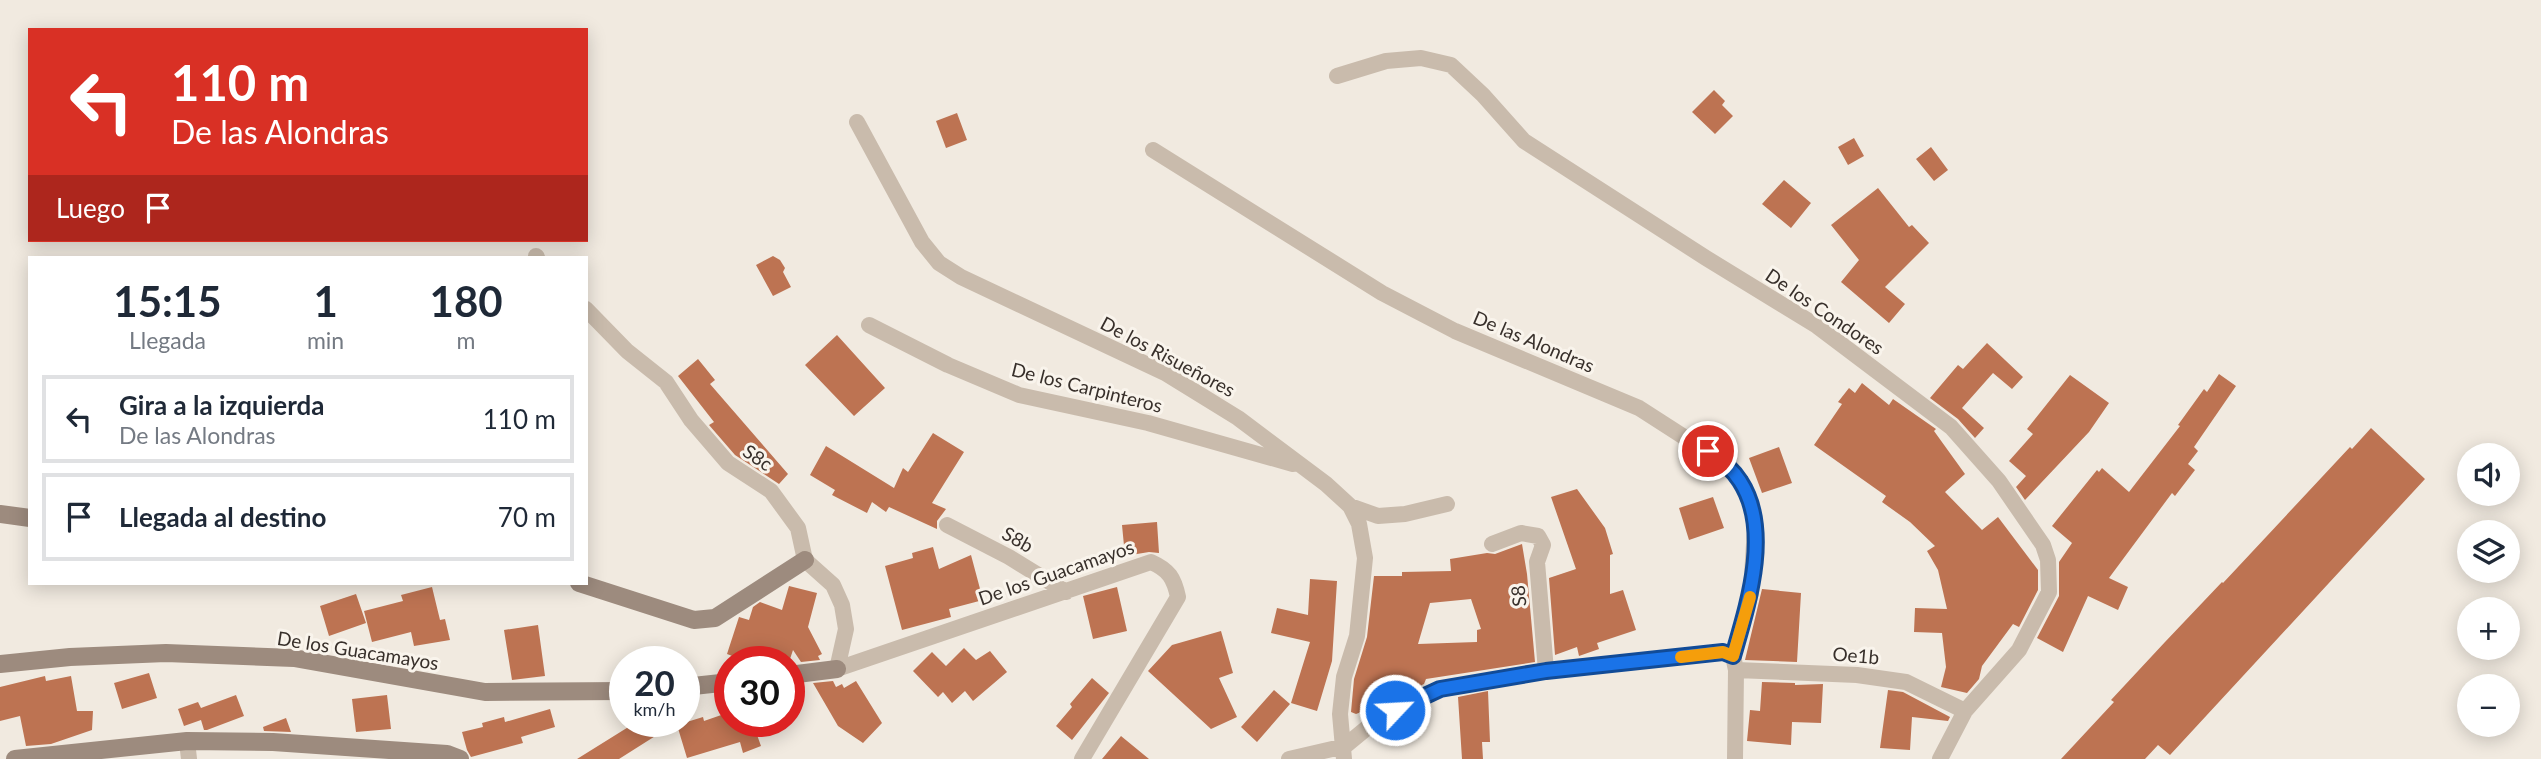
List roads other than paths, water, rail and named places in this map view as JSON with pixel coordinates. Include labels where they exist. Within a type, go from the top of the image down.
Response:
[{"type":"street","name":"De los Condores","points":[[1337,76],[1386,61],[1421,58],[1451,65],[1483,95],[1524,141],[1817,326],[1951,427],[1999,481],[2043,545],[2048,560],[2049,592],[2019,650],[1965,711],[1940,759]]},
{"type":"street","name":"De los Risueñores","points":[[857,122],[922,242],[939,263],[961,277],[1165,373],[1238,418],[1350,506]]},
{"type":"street","name":"De las Alondras","points":[[1153,150],[1382,293],[1455,331],[1639,408],[1726,464],[1740,480],[1751,502],[1755,527],[1751,593],[1734,663]]},
{"type":"street","name":"S8c","points":[[588,311],[628,351],[666,383],[691,420],[728,463],[771,491],[798,528],[804,560]]},
{"type":"street","name":"De los Carpinteros","points":[[869,325],[948,365],[1019,395],[1148,423],[1302,466]]},
{"type":"street","points":[[1350,506],[1378,516],[1405,514],[1447,504]]},
{"type":"street","points":[[1345,752],[1340,714],[1344,677],[1357,636],[1365,558],[1359,524],[1350,506]]},
{"type":"street","points":[[0,513],[28,518]]},
{"type":"street","name":"S8b","points":[[947,525],[1009,557],[1066,592]]},
{"type":"street","name":"S8","points":[[1492,544],[1521,533],[1538,536],[1543,545],[1537,562],[1546,671]]},
{"type":"street","points":[[585,585],[694,620],[716,618],[804,560],[833,586],[842,605],[846,629],[837,669]]},
{"type":"street","name":"De los Guacamayos","points":[[805,673],[837,669],[1151,562],[1165,568],[1174,580],[1178,597],[1082,759]]},
{"type":"street","points":[[1289,759],[1345,752],[1379,718],[1440,689],[1546,671],[1723,652],[1734,663],[1735,759]]},
{"type":"street","name":"De los Guacamayos","points":[[0,664],[70,657],[166,653],[294,658],[485,692],[609,691]]},
{"type":"street","name":"Oe1b","points":[[1734,663],[1906,682],[1965,711]]},
{"type":"street","points":[[15,759],[313,745],[447,754],[460,759]]}]
